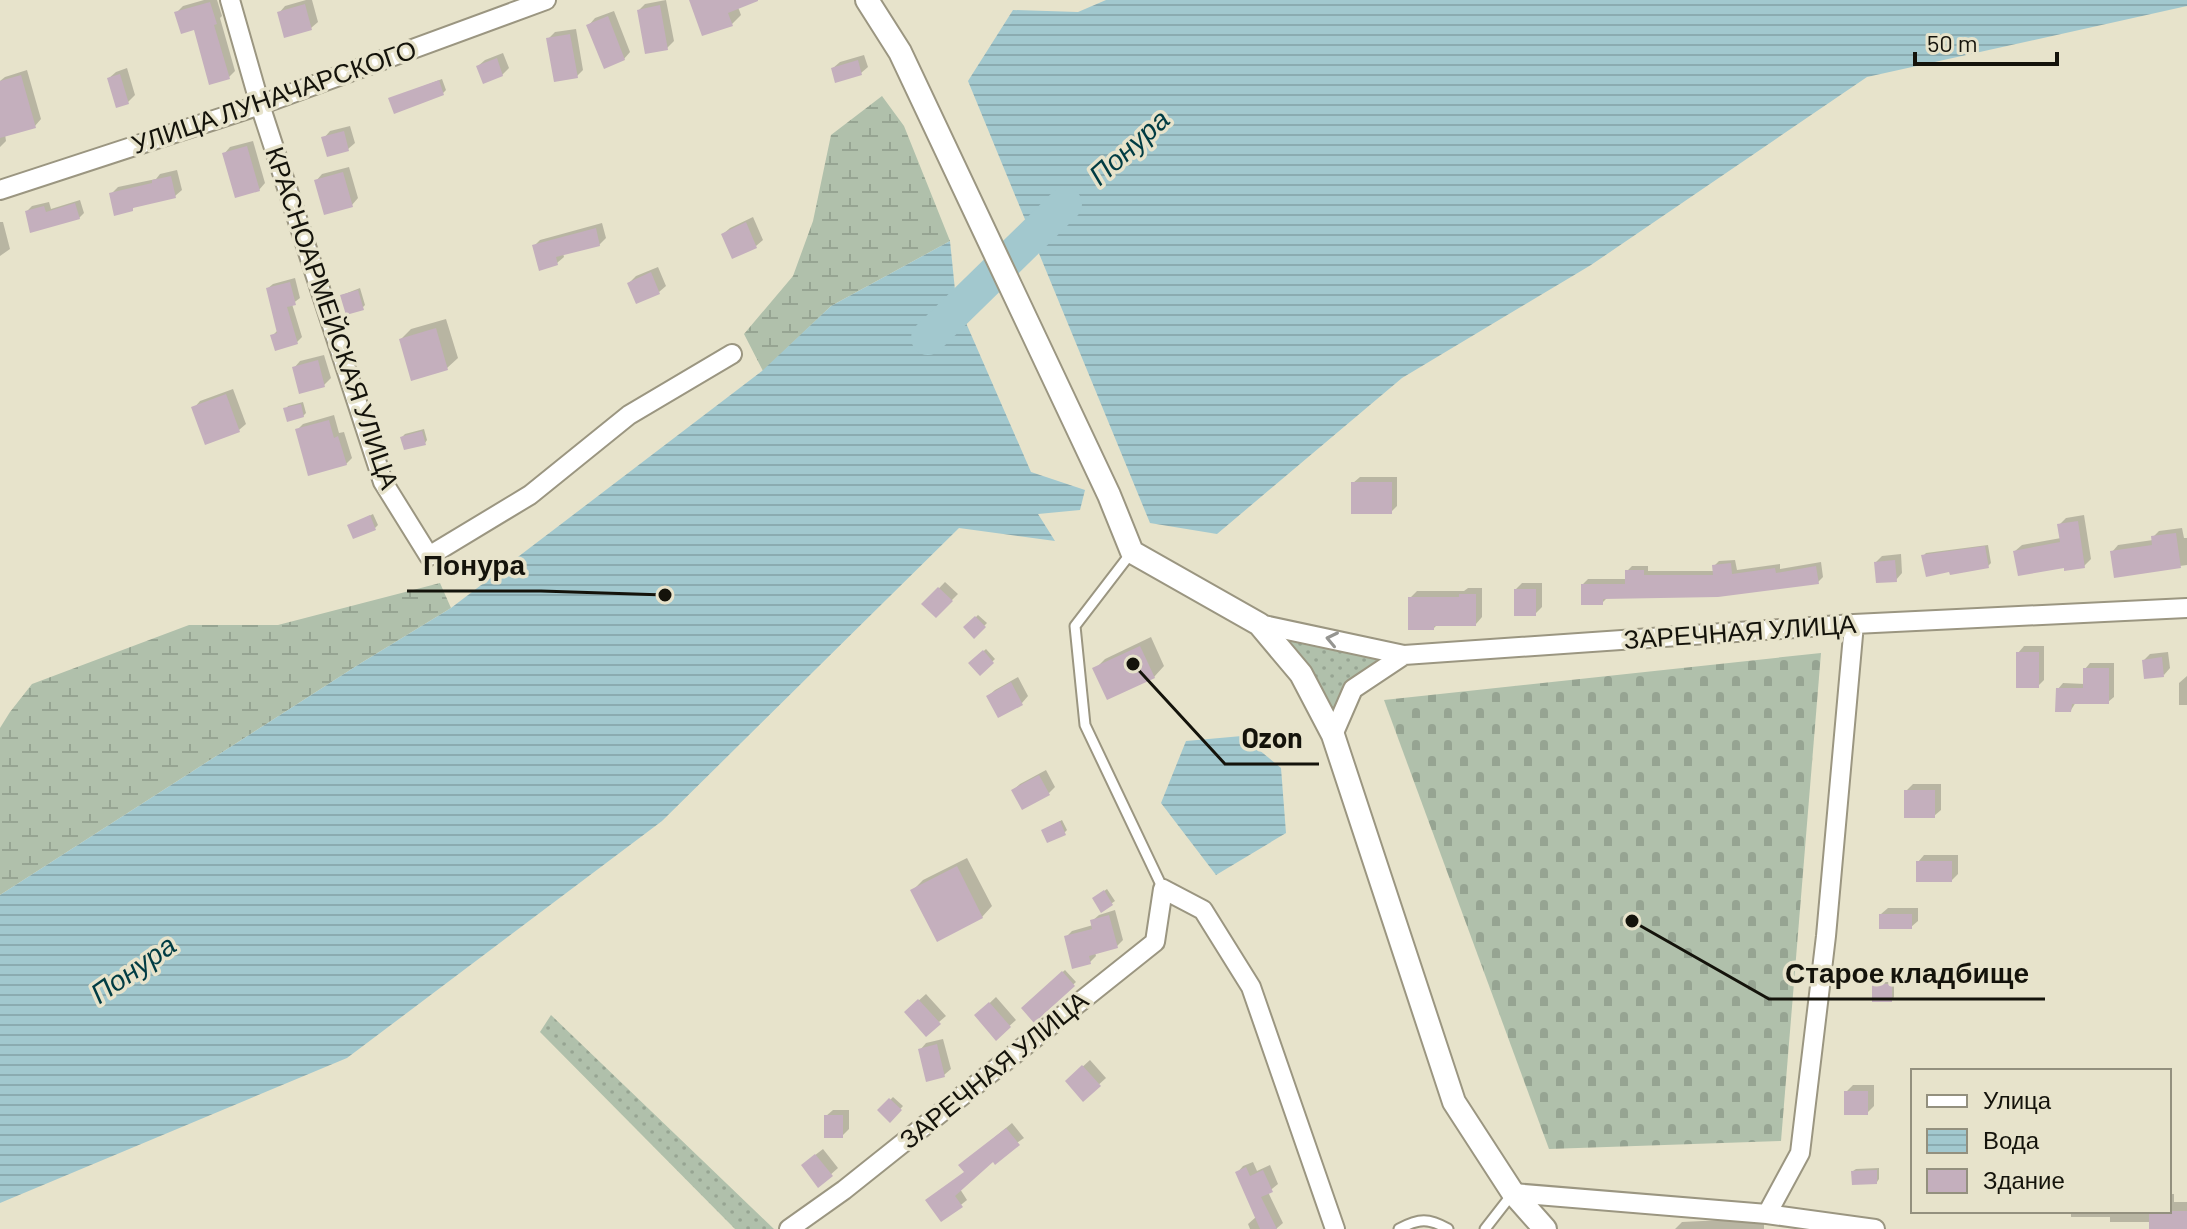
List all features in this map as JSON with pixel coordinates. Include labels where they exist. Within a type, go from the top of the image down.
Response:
[{"type":"street","name":"КРАСНОАРМЕЙСКАЯ УЛИЦА","points":[[230,0],[260,105],[383,482],[429,556],[530,495],[629,415],[732,354]]},
{"type":"street","name":"УЛИЦА ЛУНАЧАРСКОГО","points":[[0,190],[260,105],[546,0]]},
{"type":"street","points":[[867,0],[900,52],[1109,495],[1132,552],[1259,624],[1404,655]]},
{"type":"street","points":[[886,0],[900,52]]},
{"type":"street","name":"ЗАРЕЧНАЯ УЛИЦА","points":[[1333,735],[1353,689],[1404,655],[1854,624],[2187,608]]},
{"type":"street","points":[[1259,624],[1301,674],[1333,735],[1454,1102],[1513,1193],[1545,1229]]},
{"type":"street","points":[[1767,1214],[1800,1153],[1826,936],[1854,624]]},
{"type":"street","points":[[1163,889],[1203,910],[1251,987],[1335,1229]]},
{"type":"street","name":"ЗАРЕЧНАЯ УЛИЦА","points":[[789,1229],[844,1190],[1155,942],[1163,889]]},
{"type":"street","points":[[1513,1193],[1767,1214],[1875,1229]]},
{"type":"lane","points":[[1132,552],[1075,626],[1085,725],[1163,889]]},
{"type":"lane","points":[[1485,1229],[1513,1193]]},
{"type":"lane","points":[[1399,1229],[1422,1220],[1448,1229]]},
{"type":"green space","points":[[882,96],[904,126],[950,241],[831,306],[763,371],[744,334],[793,276],[813,221],[831,135]]},
{"type":"green space","points":[[440,583],[451,608],[0,895],[0,728],[32,684],[189,625],[278,625]]},
{"type":"green space","points":[[1259,624],[1404,655],[1353,689],[1333,735]]},
{"type":"green space","points":[[1821,653],[1781,1141],[1549,1149],[1384,700]]},
{"type":"green space","points":[[551,1015],[774,1229],[735,1229],[540,1032]]},
{"type":"water","points":[[1106,0],[2187,0],[2187,6],[1867,77],[1591,265],[1402,378],[1217,534],[1150,523],[968,81],[1013,10],[1078,12]]},
{"type":"water","points":[[950,241],[956,300],[1031,472],[1085,490],[1080,510],[1038,514],[1055,541],[959,528],[662,821],[347,1058],[0,1203],[0,895],[451,608],[762,371],[831,306]]},
{"type":"water","points":[[1242,736],[1281,768],[1286,833],[1216,875],[1161,803],[1186,741]]},
{"type":"building","points":[[689,0],[758,1],[728,13],[733,26],[702,36]]},
{"type":"building","points":[[210,2],[230,79],[209,85],[194,30],[181,34],[174,12]]},
{"type":"building","points":[[305,4],[312,30],[284,38],[277,12]]},
{"type":"building","points":[[660,5],[668,50],[645,54],[637,10]]},
{"type":"building","points":[[608,16],[625,60],[604,69],[586,25]]},
{"type":"building","points":[[570,34],[578,78],[554,82],[546,38]]},
{"type":"building","points":[[497,58],[503,76],[483,84],[476,66]]},
{"type":"building","points":[[858,60],[862,75],[835,83],[831,68]]},
{"type":"building","points":[[120,74],[129,104],[116,108],[107,78]]},
{"type":"building","points":[[21,75],[36,128],[0,138],[0,81]]},
{"type":"building","points":[[439,80],[444,95],[394,114],[388,98]]},
{"type":"building","points":[[344,131],[349,151],[327,157],[321,137]]},
{"type":"building","points":[[247,146],[260,191],[235,198],[222,153]]},
{"type":"building","points":[[343,172],[353,207],[324,215],[314,180]]},
{"type":"building","points":[[171,176],[176,198],[114,216],[109,193]]},
{"type":"building","points":[[75,203],[80,219],[30,233],[25,211],[44,206],[46,212]]},
{"type":"building","points":[[746,222],[757,248],[732,259],[721,234]]},
{"type":"building","points":[[596,228],[600,246],[556,257],[558,265],[539,271],[532,245]]},
{"type":"building","points":[[651,272],[660,294],[636,304],[627,283]]},
{"type":"building","points":[[290,282],[296,305],[287,307],[298,344],[275,351],[270,335],[277,333],[266,288]]},
{"type":"building","points":[[358,290],[364,310],[346,315],[340,295]]},
{"type":"building","points":[[436,328],[448,370],[411,381],[399,339]]},
{"type":"building","points":[[318,360],[325,387],[299,394],[292,367]]},
{"type":"building","points":[[226,394],[240,432],[205,445],[191,407]]},
{"type":"building","points":[[301,404],[304,417],[287,422],[283,408]]},
{"type":"building","points":[[329,420],[334,438],[338,436],[347,465],[308,476],[295,429]]},
{"type":"building","points":[[422,431],[426,445],[404,450],[400,437]]},
{"type":"building","points":[[1351,482],[1392,482],[1392,514],[1351,514]]},
{"type":"building","points":[[370,515],[376,530],[353,539],[347,525]]},
{"type":"building","points":[[2078,521],[2085,568],[2064,571],[2064,568],[2018,576],[2013,551],[2060,542],[2057,524]]},
{"type":"building","points":[[2176,533],[2181,568],[2114,578],[2110,551],[2152,545],[2151,536]]},
{"type":"building","points":[[1985,546],[1989,568],[1926,577],[1921,555]]},
{"type":"building","points":[[1895,560],[1897,582],[1876,583],[1874,562]]},
{"type":"building","points":[[1731,563],[1732,574],[1775,568],[1776,573],[1816,566],[1819,584],[1718,597],[1603,599],[1603,605],[1581,605],[1581,584],[1625,584],[1625,570],[1644,570],[1644,575],[1713,575],[1712,565]]},
{"type":"building","points":[[938,587],[953,601],[936,618],[921,604]]},
{"type":"building","points":[[1514,589],[1536,589],[1536,616],[1514,616]]},
{"type":"building","points":[[1459,594],[1476,594],[1476,626],[1434,626],[1434,630],[1408,630],[1408,597],[1459,597]]},
{"type":"building","points":[[975,616],[986,627],[974,639],[963,627]]},
{"type":"building","points":[[1140,646],[1155,678],[1107,700],[1092,668]]},
{"type":"building","points":[[983,650],[994,663],[980,676],[968,663]]},
{"type":"building","points":[[2016,652],[2039,652],[2039,688],[2016,688]]},
{"type":"building","points":[[2162,657],[2164,677],[2144,679],[2142,660]]},
{"type":"building","points":[[2083,668],[2109,668],[2109,704],[2072,704],[2071,712],[2055,712],[2056,688],[2083,688]]},
{"type":"building","points":[[1011,682],[1023,705],[998,718],[986,696]]},
{"type":"building","points":[[1039,775],[1050,795],[1022,810],[1011,790]]},
{"type":"building","points":[[1904,790],[1935,790],[1935,818],[1904,818]]},
{"type":"building","points":[[1060,821],[1066,835],[1047,843],[1041,830]]},
{"type":"building","points":[[1916,861],[1952,861],[1952,882],[1916,882]]},
{"type":"building","points":[[957,866],[983,918],[937,942],[910,890]]},
{"type":"building","points":[[1104,890],[1113,905],[1101,913],[1092,898]]},
{"type":"building","points":[[1879,914],[1912,914],[1912,929],[1879,929]]},
{"type":"building","points":[[1109,915],[1118,948],[1089,956],[1091,964],[1072,969],[1064,936],[1092,929],[1090,920]]},
{"type":"building","points":[[1062,971],[1075,986],[1034,1023],[1021,1008]]},
{"type":"building","points":[[1872,984],[1892,984],[1892,1002],[1872,1002]]},
{"type":"building","points":[[918,999],[941,1024],[926,1037],[904,1012]]},
{"type":"building","points":[[989,1002],[1011,1027],[996,1041],[974,1015]]},
{"type":"building","points":[[937,1044],[945,1077],[926,1082],[918,1049]]},
{"type":"building","points":[[1082,1065],[1101,1086],[1083,1102],[1065,1081]]},
{"type":"building","points":[[1844,1091],[1868,1091],[1868,1115],[1844,1115]]},
{"type":"building","points":[[889,1098],[902,1110],[890,1123],[877,1110]]},
{"type":"building","points":[[824,1115],[843,1115],[843,1138],[824,1138]]},
{"type":"building","points":[[1006,1128],[1020,1145],[995,1165],[993,1162],[955,1196],[963,1207],[941,1222],[925,1200],[964,1172],[958,1165]]},
{"type":"building","points":[[815,1154],[833,1176],[818,1188],[801,1165]]},
{"type":"building","points":[[1246,1167],[1250,1176],[1263,1170],[1273,1192],[1261,1197],[1277,1229],[1260,1229],[1235,1172]]},
{"type":"building","points":[[1877,1170],[1877,1184],[1852,1185],[1851,1171]]},
{"type":"building","points":[[2187,1211],[2187,1229],[2149,1229],[2149,1213]]},
{"type":"waterway","name":"Понура","points":[[928,338],[1065,204]]},
{"type":"place","name":"Понура","points":[[665,595]]},
{"type":"place","name":"Ozon","points":[[1133,664]]},
{"type":"place","name":"Старое кладбище","points":[[1632,921]]}]
